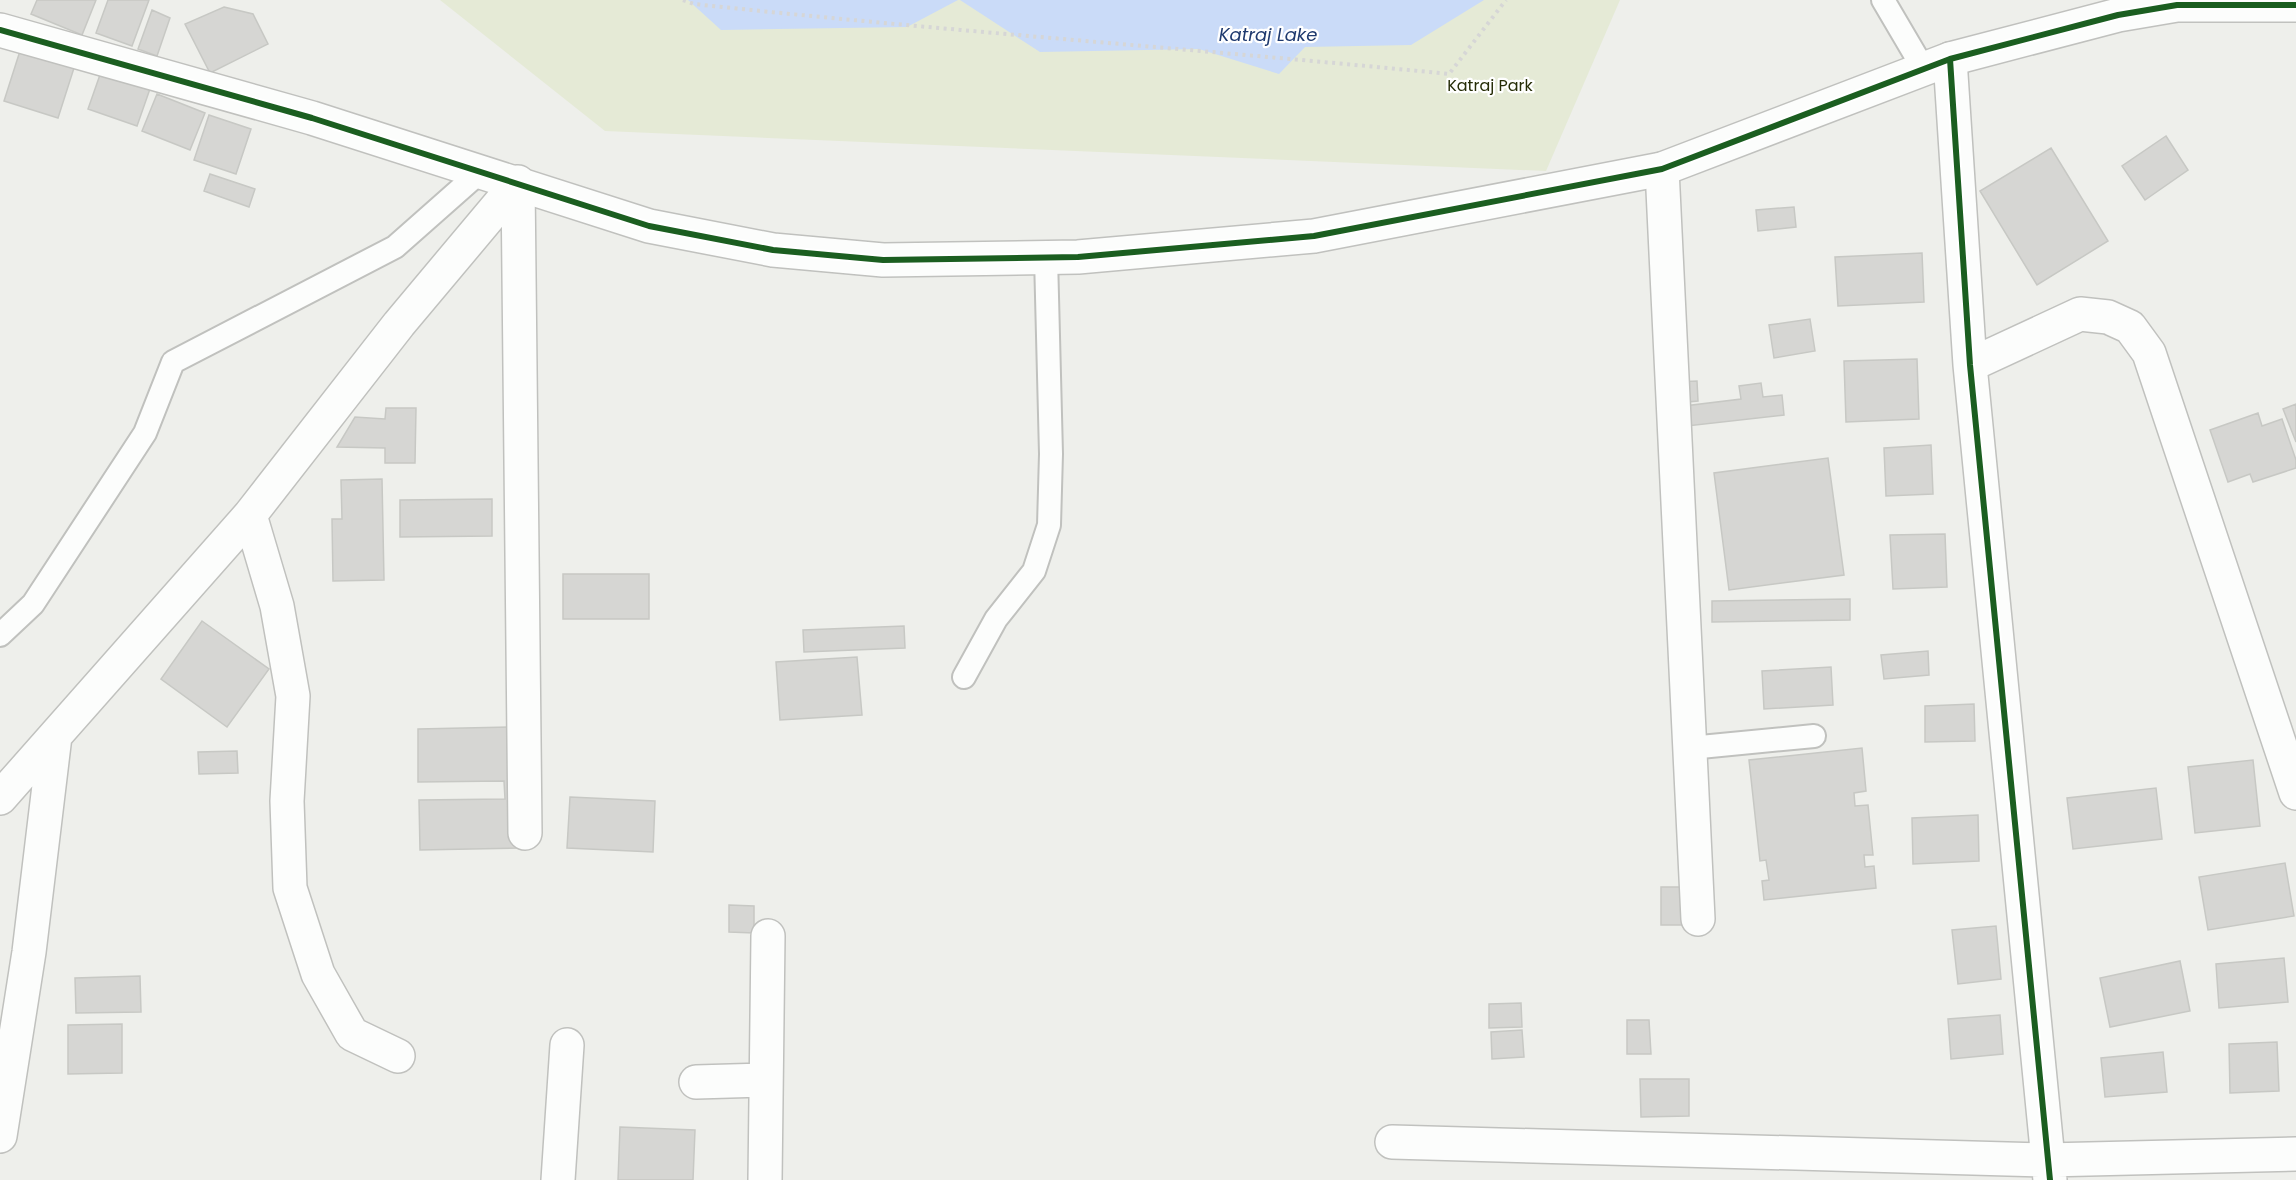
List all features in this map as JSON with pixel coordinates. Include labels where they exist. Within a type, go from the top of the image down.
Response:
[{"type":"street","points":[[0,30],[312,118],[518,182],[649,226],[773,250],[883,260],[1046,257],[1314,236],[1662,169],[1937,64],[2118,15],[2177,5],[2296,4]]},
{"type":"street","points":[[1937,64],[1970,365],[2048,1170]]},
{"type":"street","points":[[1662,169],[1698,919]]},
{"type":"street","points":[[0,798],[250,516],[399,324],[518,182]]},
{"type":"street","points":[[518,182],[525,833]]},
{"type":"street","points":[[1970,365],[2080,314],[2108,317],[2130,327],[2149,353],[2296,793]]},
{"type":"street","points":[[250,516],[277,606],[293,696],[287,801],[290,888],[318,974],[352,1034],[398,1056]]},
{"type":"street","points":[[0,1136],[29,952],[55,736]]},
{"type":"street","points":[[765,1180],[768,936]]},
{"type":"street","points":[[558,1180],[567,1045]]},
{"type":"street","points":[[696,1082],[765,1080]]},
{"type":"street","points":[[1392,1142],[2048,1170],[2296,1154]]},
{"type":"lane","points":[[1882,0],[1937,64]]},
{"type":"lane","points":[[0,635],[33,604],[144,433],[173,362],[395,248],[481,171]]},
{"type":"lane","points":[[964,677],[996,619],[1034,572],[1049,525],[1051,454],[1046,257]]},
{"type":"lane","points":[[1690,748],[1814,736]]},
{"type":"path","points":[[683,0],[694,4],[907,27],[1199,49],[1449,74],[1506,0]]},
{"type":"green space","name":"Katraj Park","points":[[440,0],[1620,0],[1546,171],[605,131]]},
{"type":"water","points":[[688,0],[958,0],[907,27],[721,30]]},
{"type":"water","name":"Katraj Lake","points":[[960,0],[1484,0],[1411,45],[1305,47],[1279,74],[1199,49],[1040,52]]},
{"type":"building","points":[[37,0],[96,0],[82,35],[31,14]]},
{"type":"building","points":[[108,0],[149,0],[132,46],[96,33]]},
{"type":"building","points":[[224,7],[253,14],[268,44],[210,73],[185,24]]},
{"type":"building","points":[[152,10],[170,18],[157,56],[138,49]]},
{"type":"building","points":[[20,51],[74,68],[58,118],[4,101]]},
{"type":"building","points":[[102,69],[151,86],[137,126],[88,109]]},
{"type":"building","points":[[157,94],[205,113],[190,150],[142,131]]},
{"type":"building","points":[[209,115],[251,129],[236,174],[194,160]]},
{"type":"building","points":[[2166,136],[2188,170],[2145,200],[2122,166]]},
{"type":"building","points":[[2051,148],[2108,241],[2037,285],[1980,191]]},
{"type":"building","points":[[210,174],[255,189],[249,207],[204,191]]},
{"type":"building","points":[[1794,207],[1796,227],[1758,231],[1756,210]]},
{"type":"building","points":[[1922,253],[1924,302],[1838,306],[1835,257]]},
{"type":"building","points":[[1810,319],[1815,351],[1774,358],[1769,325]]},
{"type":"building","points":[[1917,359],[1919,419],[1846,422],[1844,361]]},
{"type":"building","points":[[1697,381],[1698,401],[1678,403],[1677,382]]},
{"type":"building","points":[[1761,383],[1763,397],[1782,395],[1784,415],[1678,427],[1676,407],[1741,399],[1739,386]]},
{"type":"building","points":[[2296,404],[2296,442],[2283,409]]},
{"type":"building","points":[[386,408],[416,408],[415,463],[385,463],[385,448],[337,447],[355,417],[385,419]]},
{"type":"building","points":[[2258,413],[2262,426],[2282,419],[2296,460],[2296,468],[2253,482],[2250,474],[2228,482],[2210,430]]},
{"type":"building","points":[[1931,445],[1933,494],[1886,496],[1884,448]]},
{"type":"building","points":[[1828,458],[1844,575],[1729,590],[1714,473]]},
{"type":"building","points":[[382,479],[384,580],[333,581],[332,519],[342,519],[341,480]]},
{"type":"building","points":[[492,499],[492,536],[400,537],[400,500]]},
{"type":"building","points":[[1945,534],[1947,587],[1893,589],[1890,535]]},
{"type":"building","points":[[563,574],[649,574],[649,619],[563,619]]},
{"type":"building","points":[[1850,599],[1850,620],[1712,622],[1712,601]]},
{"type":"building","points":[[202,621],[269,669],[227,727],[161,679]]},
{"type":"building","points":[[904,626],[905,648],[804,652],[803,630]]},
{"type":"building","points":[[1928,651],[1929,675],[1884,679],[1881,655]]},
{"type":"building","points":[[857,657],[862,715],[780,720],[776,662]]},
{"type":"building","points":[[1831,667],[1833,705],[1764,709],[1762,671]]},
{"type":"building","points":[[1974,704],[1975,741],[1925,742],[1925,706]]},
{"type":"building","points":[[515,727],[517,848],[420,850],[419,800],[505,799],[504,781],[418,782],[418,729]]},
{"type":"building","points":[[1862,748],[1866,791],[1854,793],[1855,806],[1868,805],[1873,855],[1864,855],[1865,867],[1874,866],[1876,888],[1764,900],[1762,881],[1769,880],[1766,860],[1760,861],[1749,760]]},
{"type":"building","points":[[237,751],[238,773],[199,774],[198,752]]},
{"type":"building","points":[[2253,760],[2260,826],[2195,833],[2188,767]]},
{"type":"building","points":[[2156,788],[2162,839],[2073,849],[2067,798]]},
{"type":"building","points":[[570,797],[655,801],[653,852],[567,848]]},
{"type":"building","points":[[1978,815],[1979,861],[1913,864],[1912,818]]},
{"type":"building","points":[[2285,863],[2294,916],[2208,930],[2199,877]]},
{"type":"building","points":[[1661,887],[1683,887],[1683,925],[1661,925]]},
{"type":"building","points":[[729,905],[754,906],[754,933],[729,932]]},
{"type":"building","points":[[1996,926],[2001,979],[1958,984],[1952,930]]},
{"type":"building","points":[[2284,958],[2288,1002],[2219,1008],[2216,964]]},
{"type":"building","points":[[2180,961],[2190,1011],[2110,1027],[2100,978]]},
{"type":"building","points":[[140,976],[141,1012],[76,1013],[75,978]]},
{"type":"building","points":[[1521,1003],[1522,1027],[1489,1028],[1489,1004]]},
{"type":"building","points":[[2000,1015],[2003,1054],[1951,1059],[1948,1019]]},
{"type":"building","points":[[1627,1020],[1649,1020],[1651,1054],[1627,1054]]},
{"type":"building","points":[[122,1024],[122,1073],[68,1074],[68,1025]]},
{"type":"building","points":[[1522,1030],[1524,1057],[1492,1059],[1491,1032]]},
{"type":"building","points":[[2277,1042],[2279,1091],[2230,1093],[2229,1044]]},
{"type":"building","points":[[2163,1052],[2167,1092],[2105,1097],[2101,1058]]},
{"type":"building","points":[[1640,1079],[1689,1079],[1689,1116],[1641,1117]]},
{"type":"building","points":[[620,1127],[695,1130],[693,1180],[618,1180]]},
{"type":"cycle path","points":[[0,30],[312,118],[649,226],[773,250],[883,260],[1078,257],[1314,236],[1662,169],[1950,59],[2118,15],[2177,5],[2296,5]]},
{"type":"cycle path","points":[[1950,59],[1970,365],[2050,1180]]}]
